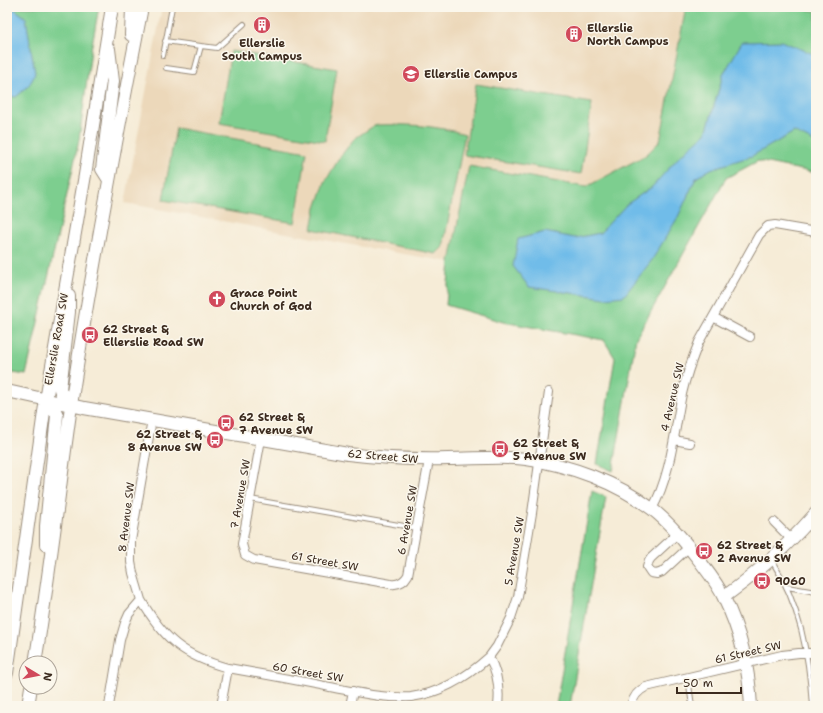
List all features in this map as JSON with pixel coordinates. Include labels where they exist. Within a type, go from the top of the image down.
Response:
[{"type":"main road","name":"Ellerslie Road SW","points":[[7,673],[46,399],[85,175],[112,7]]},
{"type":"main road","points":[[130,72],[132,7]]},
{"type":"main road","points":[[36,655],[46,596],[72,406],[109,180],[142,7]]},
{"type":"main road","points":[[107,36],[113,81],[102,169],[109,180]]},
{"type":"main road","points":[[85,175],[109,180]]},
{"type":"main road","points":[[69,263],[69,312],[60,389],[64,399],[72,406]]},
{"type":"main road","name":"62 Street SW","points":[[7,391],[72,406],[378,458],[429,460],[504,457],[539,461],[572,469],[602,481],[629,495],[652,510],[689,547],[724,597],[738,632],[747,663],[751,706]]},
{"type":"main road","points":[[46,399],[52,405],[57,415],[46,526],[46,596]]},
{"type":"main road","points":[[724,597],[746,581],[813,520]]},
{"type":"main road","points":[[28,706],[30,695]]},
{"type":"street","name":"4 Avenue SW","points":[[652,510],[660,492],[674,440],[682,396],[689,369],[699,342],[759,235],[768,226],[779,226],[816,232]]},
{"type":"street","points":[[713,317],[750,337]]},
{"type":"street","name":"5 Avenue SW","points":[[489,657],[505,632],[515,608],[532,513],[549,392]]},
{"type":"street","name":"8 Avenue SW","points":[[141,600],[131,562],[131,541],[152,419]]},
{"type":"street","name":"7 Avenue SW","points":[[244,554],[242,544],[261,439]]},
{"type":"street","name":"4 Avenue SW","points":[[674,440],[690,442]]},
{"type":"street","name":"6 Avenue SW","points":[[403,582],[408,575],[429,460]]},
{"type":"street","points":[[774,522],[791,539]]},
{"type":"street","points":[[677,534],[649,561],[647,567],[650,572],[653,574],[659,574],[689,547]]},
{"type":"street","name":"61 Street SW","points":[[244,554],[254,560],[383,583],[395,585],[403,582]]},
{"type":"street","points":[[109,706],[120,640],[125,623],[129,614],[141,600]]},
{"type":"street","name":"60 Street SW","points":[[141,600],[167,637],[201,660],[228,668],[383,696],[412,697],[442,689],[474,671],[489,657]]},
{"type":"street","name":"61 Street SW","points":[[631,706],[633,698],[639,691],[646,687],[782,655],[816,653]]},
{"type":"street","points":[[489,657],[499,682],[498,706]]},
{"type":"street","points":[[221,706],[228,668]]},
{"type":"street","points":[[350,706],[353,691]]},
{"type":"lane","points":[[163,56],[172,7]]},
{"type":"lane","points":[[165,41],[217,48],[244,24]]},
{"type":"lane","points":[[166,68],[194,72],[201,46]]},
{"type":"lane","points":[[250,499],[416,528]]},
{"type":"lane","points":[[770,559],[787,587],[801,625],[807,653],[812,706]]},
{"type":"lane","points":[[787,587],[816,592]]},
{"type":"lane","points":[[688,678],[692,706]]},
{"type":"shaded area","name":"Ellerslie Campus","points":[[162,7],[686,7],[660,141],[646,155],[586,187],[469,166],[450,262],[125,203]]},
{"type":"green space","points":[[7,7],[99,7],[91,50],[79,140],[26,375],[7,372]]},
{"type":"green space","points":[[686,7],[793,7],[816,11],[816,173],[758,161],[726,178],[636,338],[613,471],[597,464],[615,358],[604,340],[503,322],[446,305],[450,262],[469,166],[586,187],[646,155],[660,141]]},
{"type":"green space","points":[[231,51],[337,69],[325,141],[219,123]]},
{"type":"green space","points":[[476,84],[592,103],[581,174],[464,155]]},
{"type":"green space","points":[[375,125],[420,126],[465,134],[443,247],[436,254],[312,229],[316,208],[325,182],[340,157],[354,139]]},
{"type":"green space","points":[[176,128],[307,152],[295,223],[163,200]]},
{"type":"green space","points":[[592,491],[606,497],[570,706],[556,706]]},
{"type":"water","points":[[7,7],[16,10],[26,18],[35,73],[30,84],[16,97],[7,96]]},
{"type":"water","points":[[781,41],[816,55],[816,143],[794,132],[752,156],[711,169],[696,178],[678,217],[652,260],[624,296],[605,298],[529,287],[513,266],[518,239],[545,232],[575,238],[600,233],[627,204],[652,187],[678,158],[706,133],[723,75],[742,42]]},
{"type":"place","name":"Ellerslie South Campus","points":[[262,25]]},
{"type":"place","name":"Ellerslie North Campus","points":[[574,34]]},
{"type":"place","name":"Ellerslie Campus","points":[[411,74]]},
{"type":"place","name":"Grace Point Church of God","points":[[217,299]]},
{"type":"place","name":"62 Street & Ellerslie Road SW","points":[[90,335]]},
{"type":"place","name":"62 Street & 7 Avenue SW","points":[[226,423]]},
{"type":"place","name":"62 Street & 8 Avenue SW","points":[[215,440]]},
{"type":"place","name":"62 Street & 5 Avenue SW","points":[[500,449]]},
{"type":"place","name":"62 Street & 2 Avenue SW","points":[[704,551]]},
{"type":"place","name":"9060","points":[[762,581]]}]
